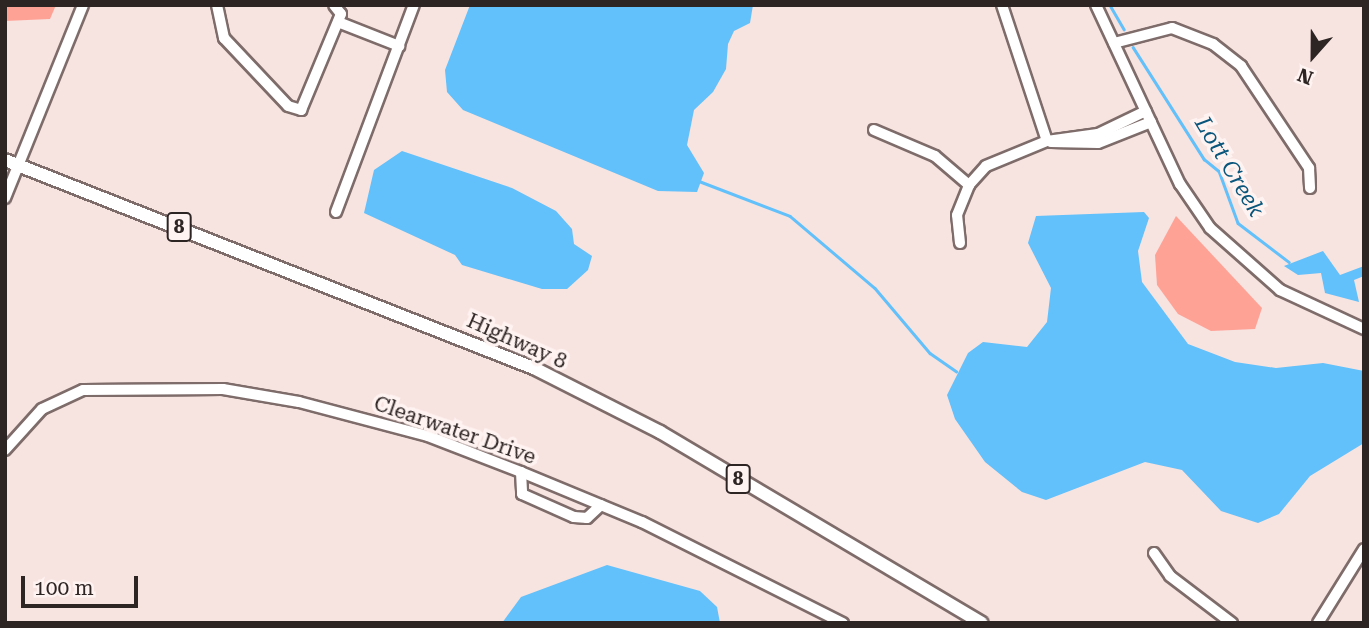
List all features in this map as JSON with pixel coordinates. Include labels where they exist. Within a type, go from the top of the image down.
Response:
[{"type":"main road","name":"Highway 8","points":[[12,162],[536,369],[660,432],[982,623]]},
{"type":"street","points":[[5,198],[12,162],[83,5]]},
{"type":"street","points":[[217,5],[224,38],[288,106],[301,110],[338,22],[334,5]]},
{"type":"street","points":[[336,212],[414,5]]},
{"type":"street","points":[[1002,5],[1047,141]]},
{"type":"street","points":[[1096,5],[1180,184],[1226,245],[1280,290],[1364,329]]},
{"type":"street","points":[[338,22],[399,46]]},
{"type":"street","points":[[1114,43],[1172,29],[1213,44],[1249,78],[1309,168],[1310,188]]},
{"type":"street","points":[[960,243],[957,215],[969,185],[1012,152],[1047,141],[1098,134],[1146,111]]},
{"type":"street","points":[[1047,141],[1098,143],[1151,122]]},
{"type":"street","points":[[874,131],[935,156],[969,185]]},
{"type":"street","name":"Clearwater Drive","points":[[5,450],[42,409],[83,390],[223,389],[358,416],[521,472],[601,505],[843,623]]},
{"type":"street","points":[[521,472],[522,494],[574,517],[587,518],[601,505]]},
{"type":"street","points":[[1318,623],[1364,549]]},
{"type":"street","points":[[1154,553],[1170,576],[1231,623]]},
{"type":"shaded area","points":[[5,5],[56,5],[50,19],[5,21]]},
{"type":"shaded area","points":[[1176,216],[1262,308],[1255,329],[1211,331],[1178,314],[1157,285],[1155,255]]},
{"type":"water","points":[[470,5],[753,5],[750,23],[734,31],[728,44],[726,69],[713,92],[694,110],[687,145],[704,173],[697,192],[658,191],[463,110],[447,92],[445,70]]},
{"type":"water","points":[[402,151],[512,188],[556,211],[572,229],[574,244],[592,256],[588,270],[567,289],[542,289],[462,265],[455,255],[364,213],[374,170]]},
{"type":"water","points":[[1144,212],[1149,218],[1138,251],[1142,282],[1188,344],[1235,362],[1276,368],[1323,363],[1364,371],[1364,443],[1310,476],[1279,514],[1258,523],[1221,511],[1182,470],[1145,462],[1046,500],[1022,492],[985,462],[955,419],[947,395],[968,353],[983,342],[1027,347],[1047,322],[1051,288],[1028,243],[1036,216]]},
{"type":"water","points":[[1323,251],[1340,275],[1364,266],[1364,276],[1354,280],[1359,302],[1325,293],[1321,273],[1298,275],[1284,266]]},
{"type":"water","points":[[607,565],[700,591],[717,607],[720,623],[502,623],[521,597]]},
{"type":"waterway","name":"Lott Creek","points":[[1110,5],[1124,29]]},
{"type":"waterway","name":"Lott Creek","points":[[1133,47],[1204,159],[1219,171],[1238,223],[1289,262]]},
{"type":"waterway","points":[[699,181],[790,216],[875,288],[930,353],[956,371]]}]
